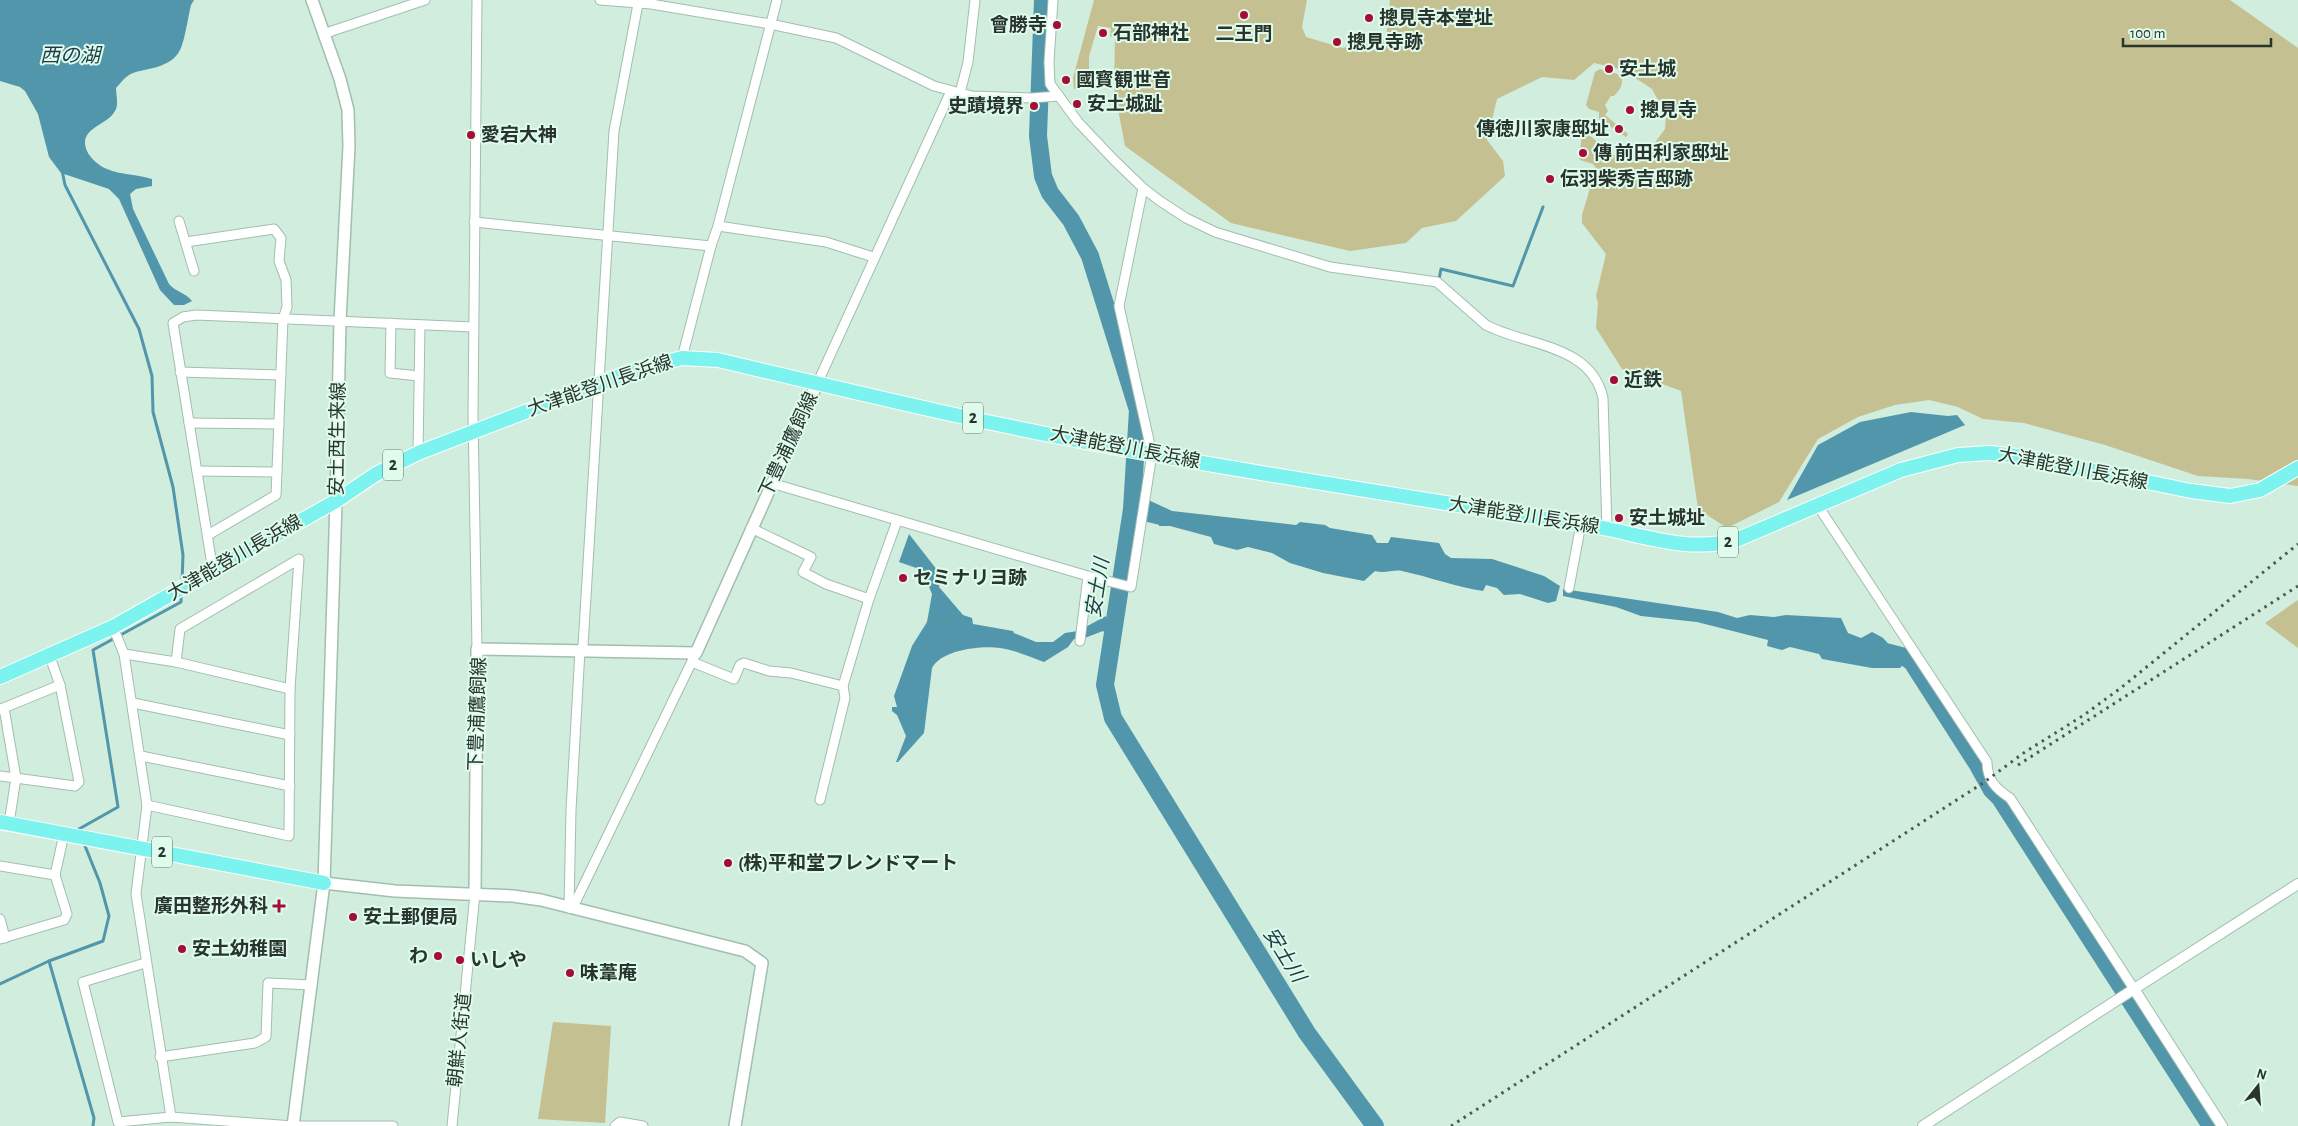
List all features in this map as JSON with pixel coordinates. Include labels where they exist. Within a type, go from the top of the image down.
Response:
[{"type":"main road","name":"安土西生来線","points":[[312,0],[340,79],[348,110],[349,146],[340,321],[324,883]]},
{"type":"main road","name":"大津能登川長浜線","points":[[0,677],[112,627],[336,501],[376,474],[418,453],[632,371],[682,358],[718,360],[817,384],[1140,452],[1248,472],[1581,524],[1677,544],[1708,546],[1736,540],[1920,464],[1940,458],[1974,454],[2026,457],[2182,490],[2230,496],[2260,490],[2298,468]]},
{"type":"main road","name":"下豊浦鷹飼線","points":[[475,894],[477,649],[580,650],[694,658],[817,384]]},
{"type":"main road","name":"2","points":[[5,822],[324,883]]},
{"type":"main road","points":[[293,1126],[324,883],[395,891],[475,894],[541,900],[745,951],[762,963],[735,1126]]},
{"type":"street","points":[[323,34],[411,2],[425,0]]},
{"type":"street","points":[[477,0],[473,327],[477,649]]},
{"type":"street","points":[[600,0],[638,4],[651,2],[836,38],[934,86],[972,96],[1055,97]]},
{"type":"street","points":[[682,358],[777,0]]},
{"type":"street","points":[[960,93],[968,62],[976,0]]},
{"type":"street","points":[[1053,0],[1049,62],[1050,84],[1055,97],[1143,188],[1186,218],[1215,232],[1341,270],[1436,282],[1486,325],[1496,330],[1556,348],[1577,361],[1594,376],[1601,387],[1603,398],[1607,529]]},
{"type":"street","points":[[569,908],[570,810],[580,650],[583,637],[614,130],[638,4]]},
{"type":"street","points":[[817,384],[873,257],[951,91]]},
{"type":"street","points":[[771,483],[897,521],[1131,587],[1146,491],[1118,306],[1143,188]]},
{"type":"street","points":[[178,221],[194,271]]},
{"type":"street","points":[[474,222],[711,246]]},
{"type":"street","points":[[718,226],[826,242],[873,257]]},
{"type":"street","points":[[186,242],[274,229],[281,238],[280,260],[286,280],[276,495],[208,535]]},
{"type":"street","points":[[213,571],[173,323],[184,317],[196,315],[473,327]]},
{"type":"street","points":[[391,323],[390,374],[419,376]]},
{"type":"street","points":[[418,453],[420,324]]},
{"type":"street","points":[[180,372],[281,374]]},
{"type":"street","points":[[189,423],[279,424]]},
{"type":"street","points":[[196,471],[277,472]]},
{"type":"street","points":[[1818,506],[1987,762],[1987,774],[1996,789],[2010,798],[2222,1126]]},
{"type":"street","points":[[820,800],[845,698],[842,686],[868,599],[897,521]]},
{"type":"street","points":[[1569,588],[1581,524]]},
{"type":"street","points":[[751,528],[810,557],[803,572],[826,584],[868,599]]},
{"type":"street","points":[[148,805],[289,836],[290,689],[299,559],[180,628],[176,662]]},
{"type":"street","points":[[1080,641],[1088,576]]},
{"type":"street","points":[[112,627],[124,654],[148,805],[136,894],[160,1057],[167,1120]]},
{"type":"street","points":[[124,654],[176,662],[290,689]]},
{"type":"street","points":[[0,776],[74,786],[79,782],[60,685],[50,656]]},
{"type":"street","points":[[569,908],[576,903],[694,658],[734,679],[740,665],[744,663],[769,671],[791,673],[842,686]]},
{"type":"street","points":[[5,822],[16,778],[2,709],[60,685]]},
{"type":"street","points":[[133,703],[290,735]]},
{"type":"street","points":[[141,756],[290,786]]},
{"type":"street","points":[[0,919],[2,939],[64,920],[67,914],[55,875],[64,834]]},
{"type":"street","points":[[0,866],[55,875]]},
{"type":"street","points":[[1923,1126],[2298,884]]},
{"type":"street","name":"朝鮮人街道","points":[[452,1126],[475,894]]},
{"type":"street","points":[[145,963],[83,982],[118,1122],[167,1120],[293,1126],[393,1126]]},
{"type":"street","points":[[160,1057],[255,1043],[266,1037],[268,983],[312,985]]},
{"type":"street","points":[[615,1126],[620,1122],[642,1126]]},
{"type":"shaded area","points":[[1094,0],[1307,0],[1302,27],[1306,37],[1343,48],[1346,47],[1351,36],[1386,40],[1390,0],[2230,0],[2298,48],[2298,486],[2248,479],[2198,476],[2105,445],[2024,423],[1983,419],[1958,407],[1929,400],[1895,405],[1858,417],[1818,439],[1779,502],[1727,528],[1698,509],[1681,391],[1622,369],[1596,328],[1598,303],[1596,296],[1606,254],[1582,223],[1582,215],[1596,168],[1593,164],[1580,160],[1582,136],[1586,134],[1590,136],[1622,161],[1643,159],[1665,129],[1666,115],[1652,89],[1623,70],[1594,63],[1574,80],[1542,77],[1497,99],[1487,140],[1503,161],[1505,176],[1456,221],[1422,228],[1406,243],[1350,251],[1231,223],[1125,146],[1114,88],[1115,38],[1110,36],[1111,28],[1098,26],[1089,56],[1089,72],[1093,87],[1074,89],[1073,78]]},
{"type":"shaded area","points":[[1600,69],[1621,75],[1621,87],[1605,105],[1608,111],[1605,115],[1628,134],[1626,137],[1599,119],[1599,112],[1589,109],[1586,105],[1595,72]]},
{"type":"shaded area","points":[[2298,600],[2298,648],[2265,623]]},
{"type":"shaded area","points":[[553,1022],[611,1026],[605,1123],[538,1119]]},
{"type":"water","name":"西の湖","points":[[0,0],[194,0],[191,5],[182,46],[176,56],[165,64],[130,74],[125,78],[116,88],[117,102],[115,111],[89,132],[85,143],[90,156],[104,168],[152,179],[152,186],[136,189],[130,194],[133,209],[169,284],[192,301],[184,305],[174,305],[160,290],[119,199],[109,189],[61,173],[49,157],[38,114],[25,91],[20,87],[0,81]]},
{"type":"water","points":[[1911,412],[1948,416],[1957,415],[1965,425],[1787,500],[1818,445],[1860,422]]},
{"type":"water","points":[[1142,497],[1172,511],[1296,525],[1300,522],[1325,525],[1330,528],[1372,535],[1377,543],[1388,543],[1391,537],[1439,543],[1445,554],[1451,558],[1492,559],[1544,576],[1560,586],[1556,601],[1548,603],[1520,594],[1504,595],[1497,588],[1486,585],[1483,591],[1399,571],[1375,571],[1364,581],[1323,573],[1290,563],[1272,553],[1248,547],[1237,550],[1214,544],[1211,537],[1170,526],[1159,526],[1159,524],[1139,517]]},
{"type":"water","points":[[909,534],[941,575],[939,587],[963,615],[972,618],[973,624],[1013,631],[1036,642],[1053,642],[1065,633],[1078,631],[1106,616],[1106,634],[1103,631],[1082,639],[1074,639],[1068,647],[1044,662],[1011,650],[992,647],[962,650],[944,657],[932,668],[924,733],[896,762],[906,736],[897,715],[892,711],[892,707],[897,707],[894,696],[912,646],[927,622],[932,594],[922,570],[899,562]]},
{"type":"water","points":[[1563,589],[1718,612],[1737,618],[1750,615],[1774,617],[1786,615],[1841,618],[1848,633],[1861,638],[1872,632],[1883,638],[1897,656],[1907,660],[1900,668],[1872,668],[1822,659],[1819,654],[1790,647],[1782,650],[1767,646],[1768,640],[1697,622],[1641,616],[1616,607],[1563,596]]},
{"type":"waterway","name":"安土川","points":[[1043,0],[1038,136],[1043,176],[1050,193],[1071,220],[1090,256],[1138,410],[1132,509],[1105,685],[1113,718],[1307,1033],[1375,1126]]},
{"type":"waterway","points":[[62,170],[65,185],[139,329],[152,376],[153,412],[173,487],[183,555],[182,582]]},
{"type":"waterway","points":[[1439,279],[1441,269],[1513,286],[1543,207]]},
{"type":"waterway","points":[[1132,509],[1161,516]]},
{"type":"waterway","points":[[80,833],[79,829],[118,807],[93,650],[181,602],[181,594]]},
{"type":"waterway","points":[[1874,649],[1905,657],[1912,662],[1992,790],[2000,798],[2211,1126]]},
{"type":"waterway","points":[[0,984],[49,961],[103,941],[109,916],[100,883],[83,841]]},
{"type":"waterway","points":[[49,961],[94,1118],[93,1126]]},
{"type":"railway","points":[[1451,1126],[1983,783],[2025,752],[2084,715],[2122,687],[2298,544]]},
{"type":"railway","points":[[2018,765],[2298,586]]},
{"type":"place","name":"二王門","points":[[1244,15]]},
{"type":"place","name":"摠見寺本堂址","points":[[1369,18]]},
{"type":"place","name":"會勝寺","points":[[1057,25]]},
{"type":"place","name":"石部神社","points":[[1103,33]]},
{"type":"place","name":"摠見寺跡","points":[[1337,42]]},
{"type":"place","name":"安土城","points":[[1609,69]]},
{"type":"place","name":"國寳観世音","points":[[1066,80]]},
{"type":"place","name":"安土城趾","points":[[1077,104]]},
{"type":"place","name":"史蹟境界","points":[[1034,106]]},
{"type":"place","name":"摠見寺","points":[[1630,110]]},
{"type":"place","name":"傳徳川家康邸址","points":[[1619,129]]},
{"type":"place","name":"愛宕大神","points":[[471,135]]},
{"type":"place","name":"傳 前田利家邸址","points":[[1583,153]]},
{"type":"place","name":"伝羽柴秀吉邸跡","points":[[1550,179]]},
{"type":"place","name":"近鉄","points":[[1614,380]]},
{"type":"place","name":"安土城址","points":[[1619,518]]},
{"type":"place","name":"セミナリヨ跡","points":[[903,578]]},
{"type":"place","name":"(株)平和堂フレンドマート","points":[[728,863]]},
{"type":"place","name":"廣田整形外科","points":[[279,906]]},
{"type":"place","name":"安土郵便局","points":[[353,917]]},
{"type":"place","name":"安土幼稚園","points":[[182,949]]},
{"type":"place","name":"わ","points":[[438,956]]},
{"type":"place","name":"いしや","points":[[460,960]]},
{"type":"place","name":"味葦庵","points":[[570,973]]}]
